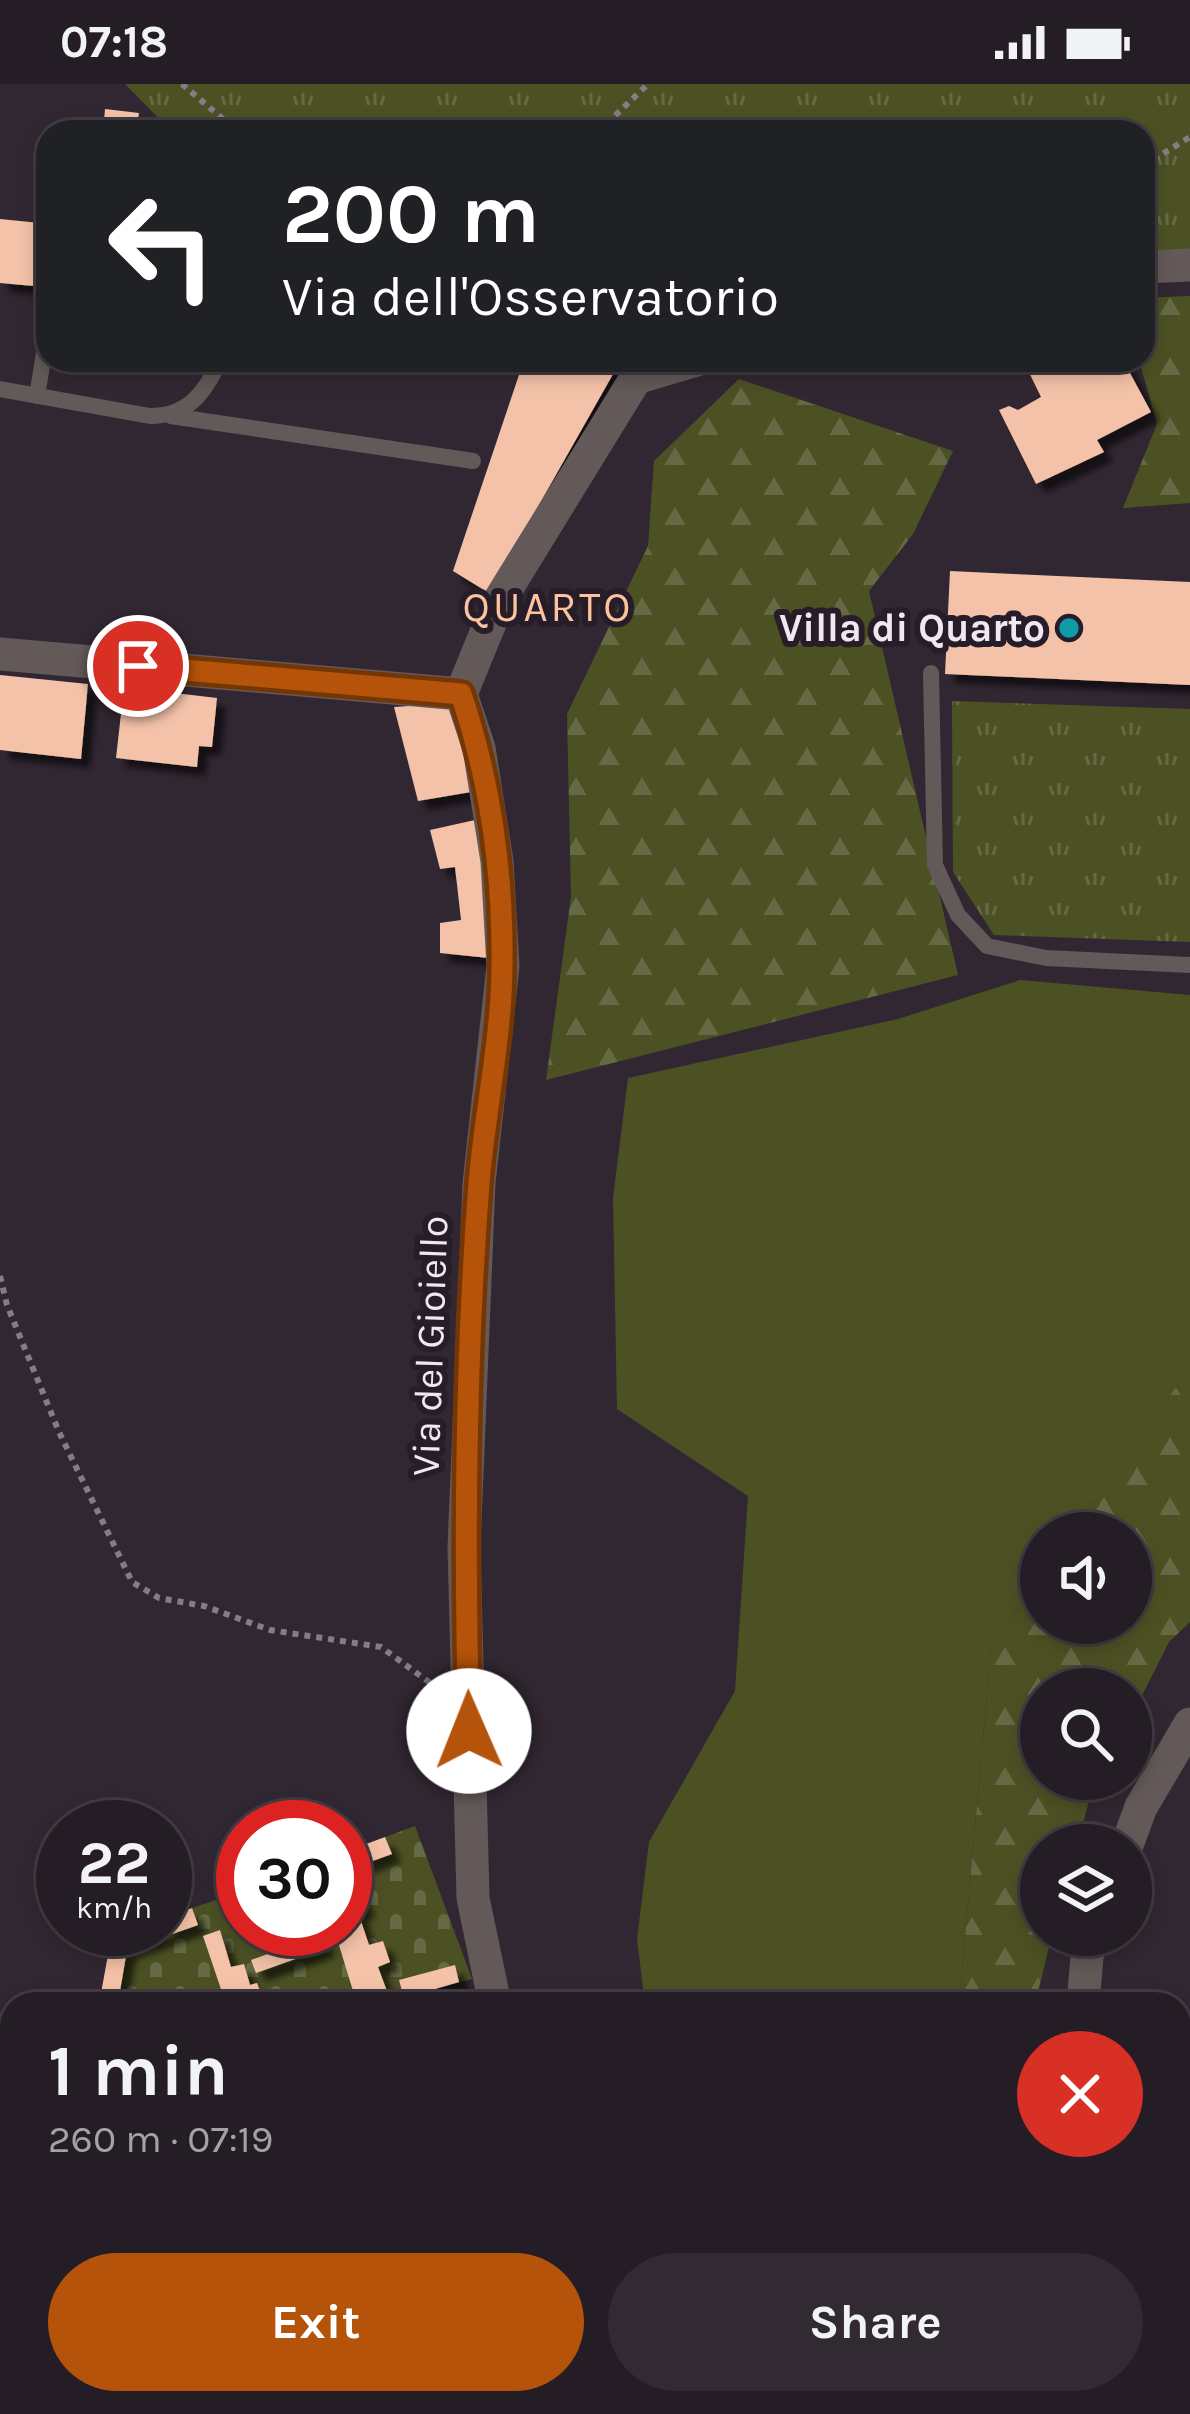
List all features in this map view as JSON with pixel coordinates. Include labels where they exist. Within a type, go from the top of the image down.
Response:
[{"type":"street","points":[[1155,266],[1190,265]]},
{"type":"street","points":[[0,654],[461,694],[499,601],[636,378],[656,372]]},
{"type":"street","name":"Via del Gioiello","points":[[461,694],[479,748],[497,861],[502,966],[479,1184],[464,1547],[473,1898],[492,1992]]},
{"type":"street","points":[[1135,1824],[1190,1724]]},
{"type":"street","points":[[1084,1992],[1087,1956]]},
{"type":"lane","points":[[37,396],[41,372]]},
{"type":"lane","points":[[171,416],[188,407],[213,372]]},
{"type":"lane","points":[[0,389],[150,416],[472,461]]},
{"type":"lane","points":[[932,673],[935,865],[958,915],[987,946],[1046,958],[1190,965]]},
{"type":"path","points":[[182,84],[224,120]]},
{"type":"path","points":[[610,120],[648,84]]},
{"type":"path","points":[[1155,159],[1190,137]]},
{"type":"path","points":[[0,1276],[7,1305],[59,1432],[132,1582],[158,1598],[204,1606],[270,1630],[381,1647],[442,1695],[468,1690]]},
{"type":"green space","points":[[125,84],[1190,84],[1190,265],[1155,266],[1155,120],[160,120]]},
{"type":"green space","points":[[1190,296],[1190,503],[1123,508],[1157,424],[1142,372],[1155,372],[1155,297]]},
{"type":"green space","points":[[739,379],[953,451],[913,534],[869,591],[958,975],[546,1080],[571,897],[567,714],[648,546],[654,461]]},
{"type":"green space","points":[[952,701],[1190,709],[1190,942],[994,935],[953,872]]},
{"type":"green space","points":[[1020,980],[1190,995],[1190,1367],[1088,1512],[1020,1512],[1020,1608],[991,1649],[960,1992],[644,1992],[637,1939],[649,1842],[735,1691],[748,1496],[617,1409],[613,1198],[628,1078],[898,1019]]},
{"type":"green space","points":[[1190,1367],[1190,1622],[1169,1642],[1152,1676],[1152,1668],[1020,1668],[1020,1800],[1090,1800],[1083,1824],[1020,1824],[1020,1956],[1047,1956],[1038,1992],[960,1992],[991,1649],[1020,1608],[1020,1644],[1152,1644],[1152,1512],[1088,1512]]},
{"type":"green space","points":[[415,1826],[472,1979],[425,1992],[101,1992],[108,1956],[192,1956],[192,1908],[216,1900],[216,1956],[372,1956],[372,1842]]},
{"type":"building","points":[[105,109],[139,113],[138,120],[104,120]]},
{"type":"building","points":[[0,219],[36,223],[34,286],[0,283]]},
{"type":"building","points":[[520,372],[614,372],[489,593],[453,571]]},
{"type":"building","points":[[1029,372],[1129,372],[1151,412],[1097,440],[1104,452],[1036,484],[999,410],[1009,406],[1018,410],[1041,397]]},
{"type":"building","name":"Villa di Quarto","points":[[950,571],[1190,582],[1190,685],[945,674]]},
{"type":"building","points":[[0,675],[88,684],[81,759],[0,750]]},
{"type":"building","points":[[124,687],[217,698],[212,747],[199,746],[197,767],[116,758]]},
{"type":"building","points":[[457,703],[477,791],[418,801],[394,707]]},
{"type":"building","points":[[484,818],[489,958],[440,953],[440,923],[461,920],[455,867],[440,869],[430,830]]},
{"type":"building","points":[[385,1837],[392,1854],[372,1861],[372,1842]]},
{"type":"building","points":[[216,1931],[216,1956],[228,1956],[231,1967],[244,1964],[250,1985],[257,1983],[260,1992],[222,1992],[203,1936]]},
{"type":"building","points":[[383,1941],[390,1962],[378,1967],[387,1992],[353,1992],[342,1956],[372,1956],[372,1944]]},
{"type":"building","points":[[108,1956],[126,1956],[120,1992],[101,1992]]},
{"type":"building","points":[[262,1956],[304,1956],[256,1973],[251,1960]]},
{"type":"building","points":[[455,1965],[459,1982],[425,1992],[402,1992],[399,1980]]},
{"type":"place","name":"Villa di Quarto","points":[[1069,628]]},
{"type":"district","name":"QUARTO","points":[[548,607]]},
{"type":"route","points":[[138,666],[461,694],[479,748],[497,861],[502,966],[477,1229],[464,1547],[469,1731]]}]
